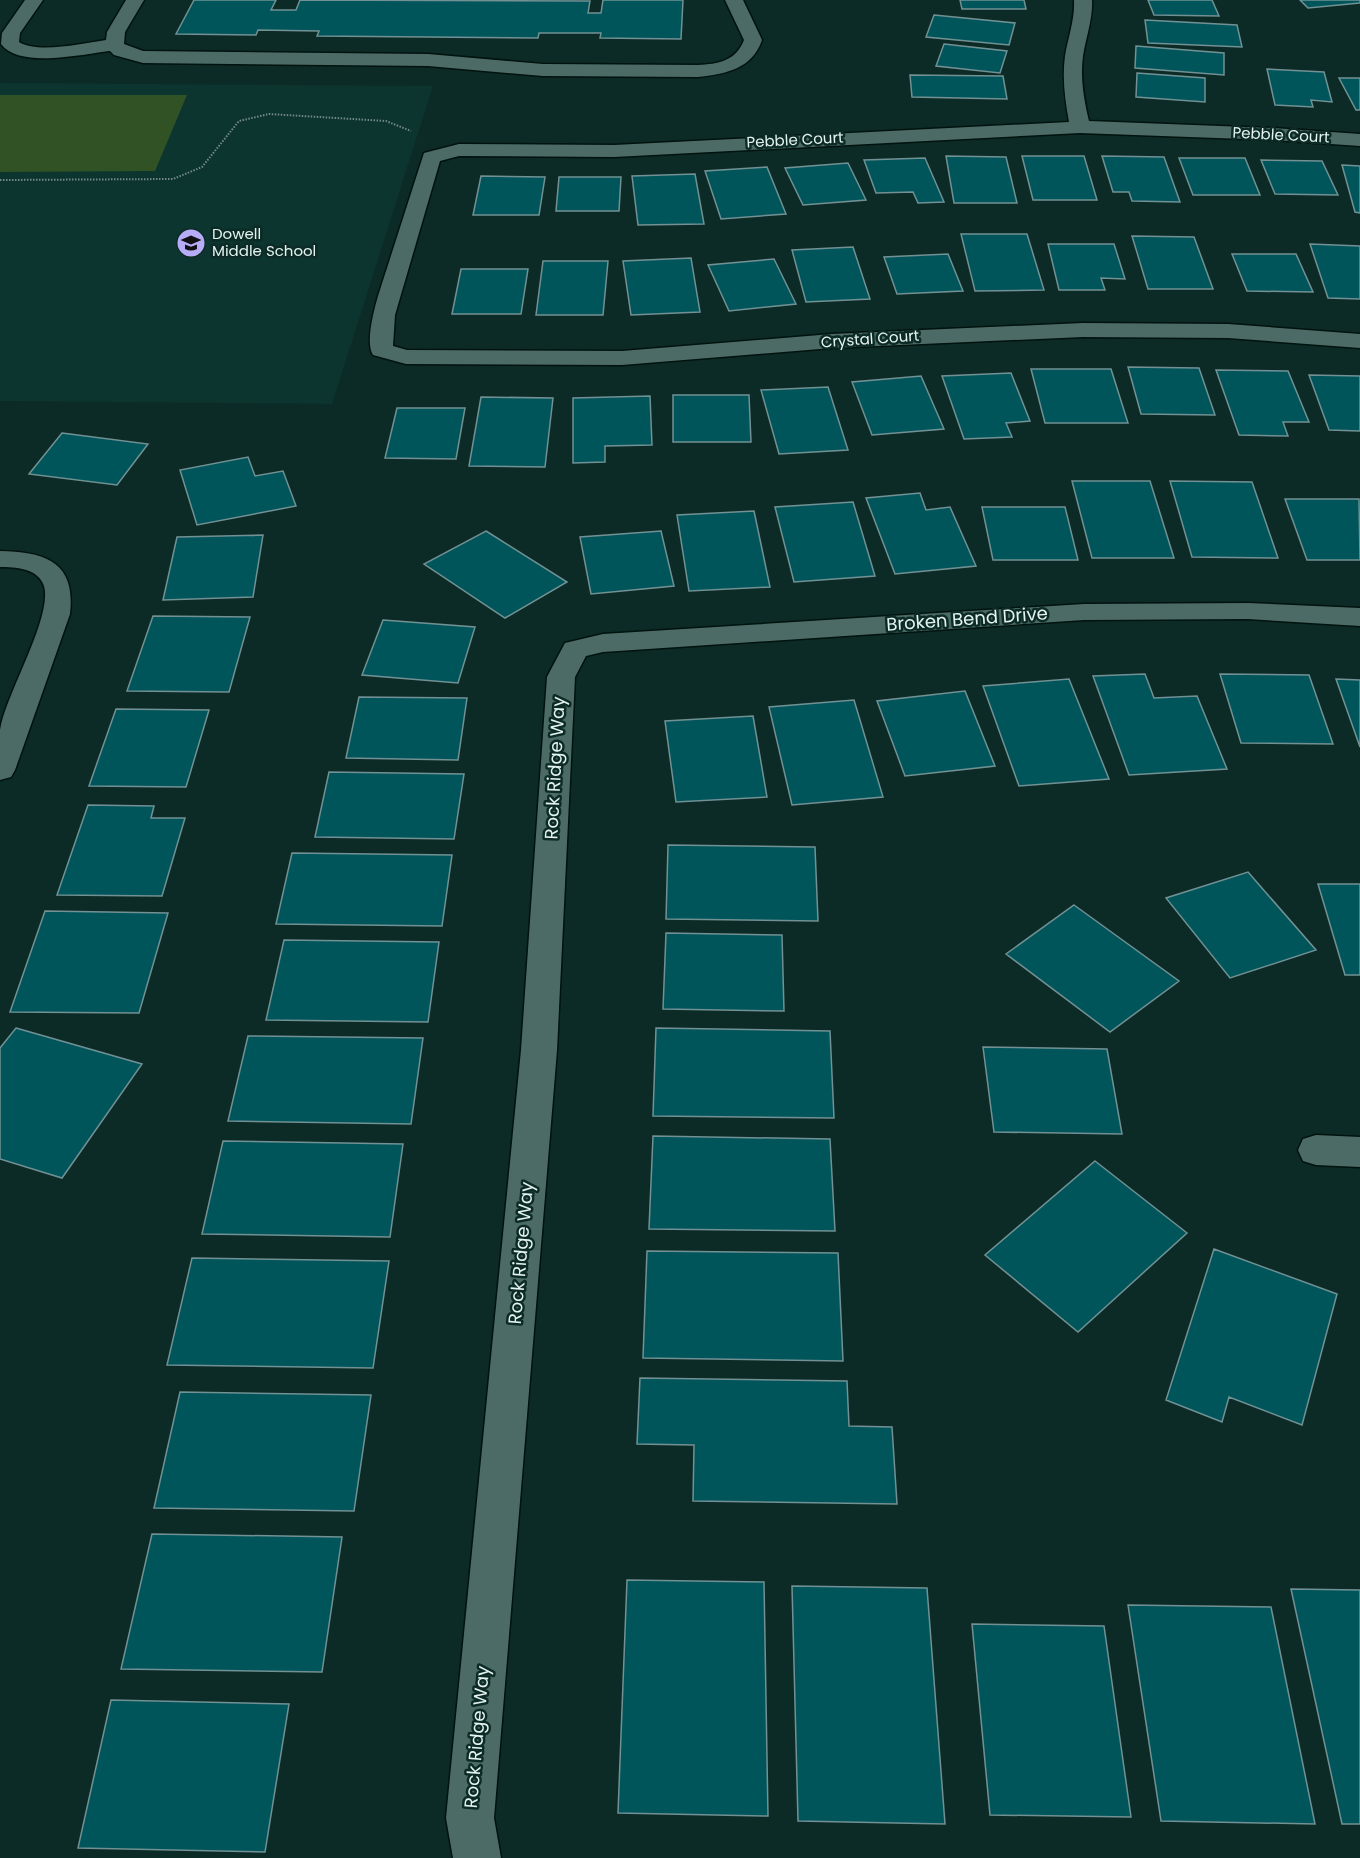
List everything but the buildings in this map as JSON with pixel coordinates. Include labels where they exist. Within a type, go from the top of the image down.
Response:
[{"type":"street","points":[[33,0],[11,33],[10,44],[21,51],[39,53],[115,45]]},
{"type":"street","points":[[135,0],[116,32],[115,45],[120,51],[142,57],[428,60],[543,70],[709,70],[731,65],[749,51],[753,40],[734,0]]},
{"type":"street","points":[[1080,127],[1072,85],[1074,55],[1084,10],[1083,0]]},
{"type":"street","name":"Pebble Court","points":[[381,350],[384,315],[431,157],[459,150],[614,151],[879,135],[1080,127],[1273,134],[1360,140]]},
{"type":"street","name":"Crystal Court","points":[[381,350],[406,357],[622,358],[856,340],[1083,330],[1228,331],[1360,341]]},
{"type":"street","points":[[0,770],[57,614],[58,587],[52,573],[38,565],[9,559]]},
{"type":"street","name":"Broken Bend Drive","points":[[575,649],[615,642],[1084,612],[1248,611],[1360,617]]},
{"type":"street","name":"Rock Ridge Way","points":[[477,1858],[470,1818],[539,1050],[561,677],[575,649]]},
{"type":"street","points":[[1316,1150],[1360,1152]]},
{"type":"path","points":[[0,180],[173,179],[202,167],[239,121],[269,114],[386,121],[459,150]]},
{"type":"shaded area","name":"Dowell Middle School","points":[[0,83],[433,86],[332,404],[0,401]]},
{"type":"green space","points":[[0,95],[187,95],[155,171],[0,172]]},
{"type":"place","name":"Dowell Middle School","points":[[191,243]]}]
